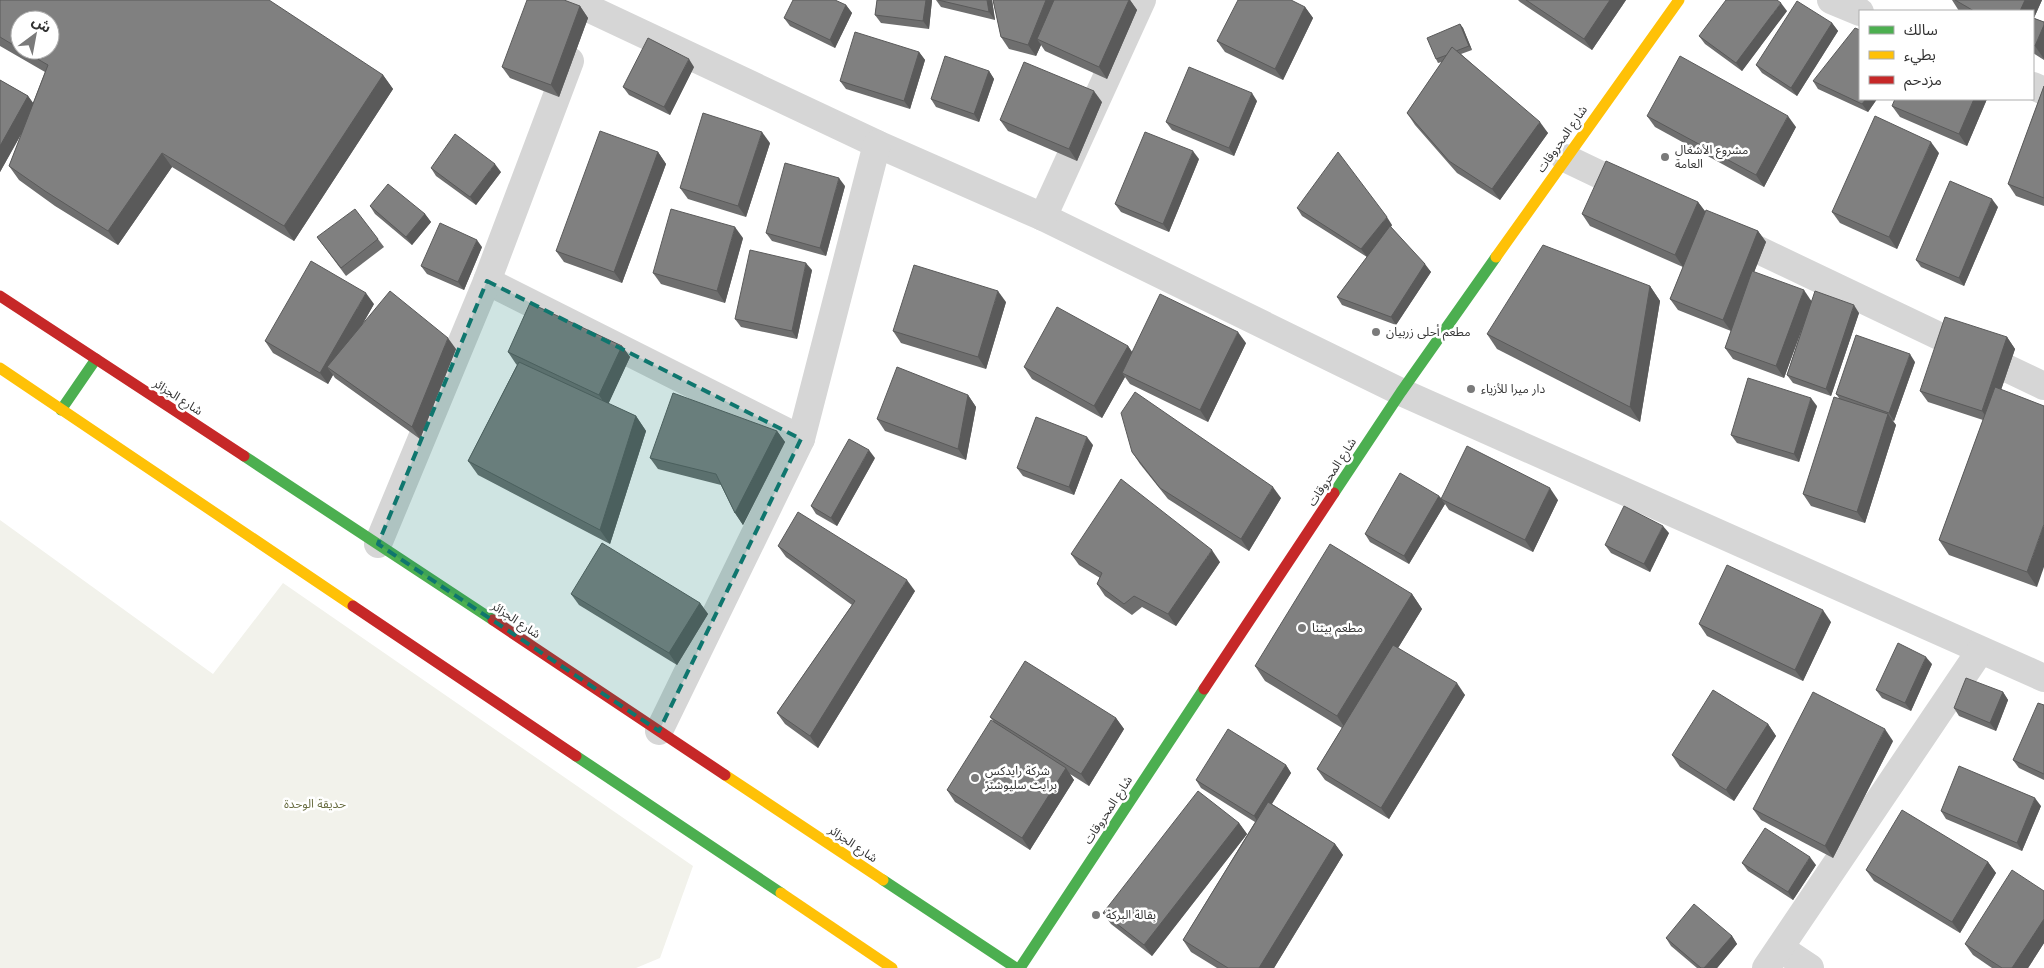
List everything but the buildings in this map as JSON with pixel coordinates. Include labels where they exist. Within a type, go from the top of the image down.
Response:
[{"type":"main road","name":"شارع المحروقات","points":[[1020,968],[1401,392],[1565,158],[1679,0]]},
{"type":"main road","name":"شارع الجزائر","points":[[0,296],[378,544],[1016,968]]},
{"type":"main road","points":[[61,410],[96,360]]},
{"type":"main road","points":[[0,368],[892,968]]},
{"type":"street","points":[[1831,0],[1859,12]]},
{"type":"street","points":[[1043,217],[1137,1]]},
{"type":"street","points":[[378,544],[487,281],[585,3],[877,144],[1043,217],[1401,392],[2044,678]]},
{"type":"street","points":[[658,731],[801,438],[877,144]]},
{"type":"street","points":[[1565,158],[1654,200]]},
{"type":"street","points":[[1707,226],[2044,386]]},
{"type":"street","points":[[487,281],[801,438]]},
{"type":"street","points":[[1810,968],[1773,958],[1980,651]]},
{"type":"highlighted area","points":[[487,281],[801,439],[659,731],[378,544]]},
{"type":"green space","name":"حديقة الوحدة","points":[[0,520],[213,674],[283,583],[693,866],[660,958],[636,968],[0,968]]},
{"type":"traffic: fast","points":[[1334,493],[1401,392],[1496,257]]},
{"type":"traffic: fast","points":[[61,410],[96,359]]},
{"type":"traffic: fast","points":[[244,456],[493,620]]},
{"type":"traffic: fast","points":[[1020,968],[1204,689]]},
{"type":"traffic: fast","points":[[576,756],[781,893]]},
{"type":"traffic: fast","points":[[883,880],[1016,968]]},
{"type":"traffic: slow","points":[[1496,257],[1679,0]]},
{"type":"traffic: slow","points":[[0,368],[353,606]]},
{"type":"traffic: slow","points":[[725,775],[883,880]]},
{"type":"traffic: slow","points":[[781,893],[892,968]]},
{"type":"traffic: jam","points":[[0,296],[244,456]]},
{"type":"traffic: jam","points":[[1204,689],[1334,493]]},
{"type":"traffic: jam","points":[[353,606],[576,756]]},
{"type":"traffic: jam","points":[[493,620],[725,775]]},
{"type":"place","name":"مشروع الأشغال العامة","points":[[1665,157]]},
{"type":"place","name":"مطعم أحلى زربيان","points":[[1376,332]]},
{"type":"place","name":"دار ميرا للأزياء","points":[[1471,389]]},
{"type":"place","name":"مطعم بيتنا","points":[[1302,628]]},
{"type":"place","name":"شركة رايدكس برايت سليوشنز","points":[[975,778]]},
{"type":"place","name":"بقالة البركة","points":[[1096,915]]}]
